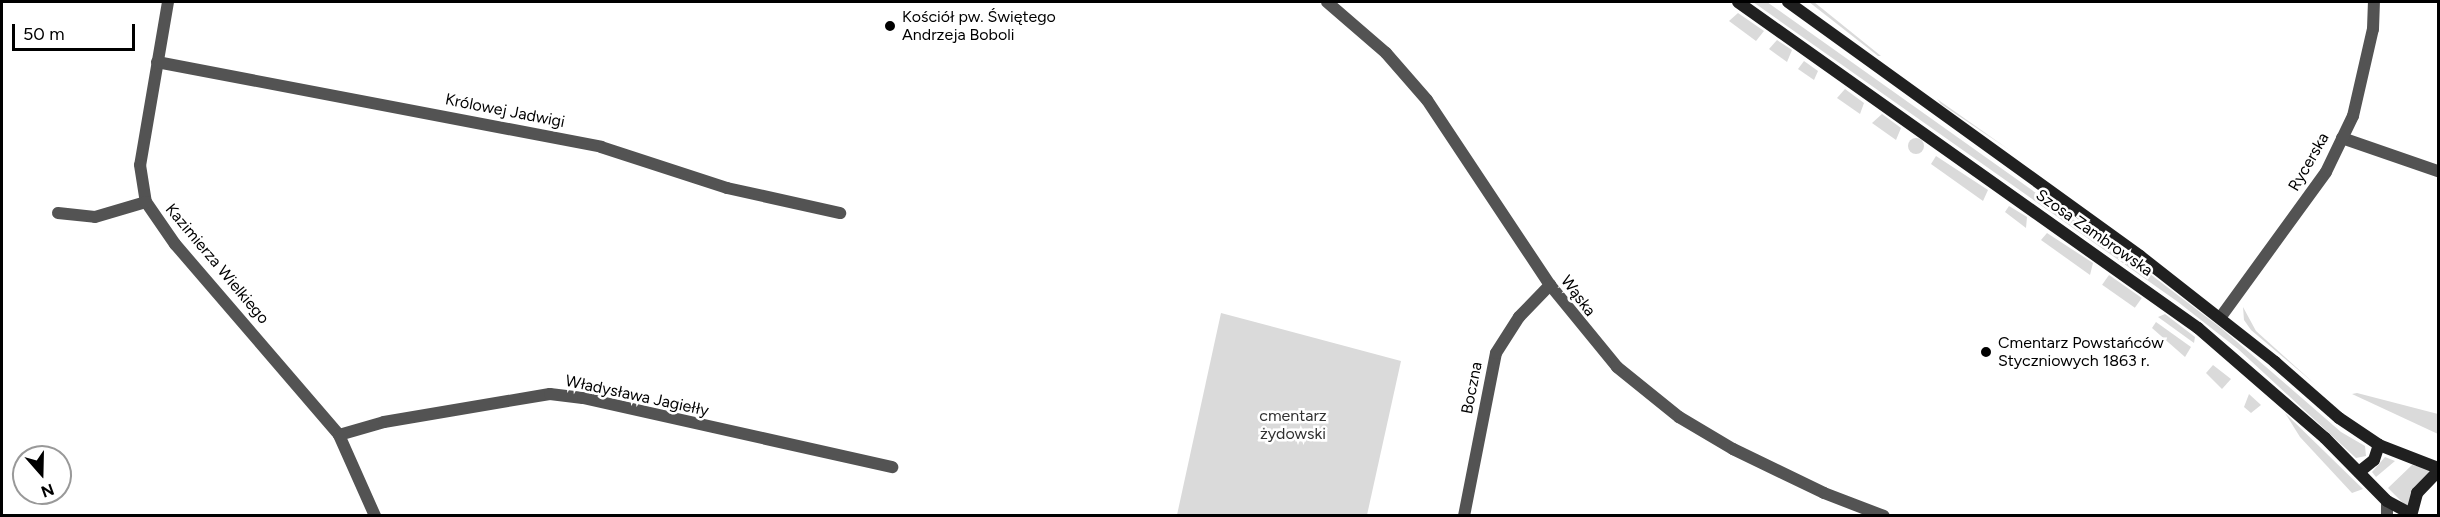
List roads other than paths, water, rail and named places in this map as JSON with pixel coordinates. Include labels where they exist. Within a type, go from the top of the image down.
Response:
[{"type":"main road","name":"Szosa Zambrowska","points":[[1738,2],[2198,328],[2259,378],[2359,472],[2386,501],[2410,515]]},
{"type":"main road","name":"Szosa Zambrowska","points":[[1788,2],[2220,318],[2339,418],[2379,445],[2436,465]]},
{"type":"main road","points":[[2359,472],[2374,460],[2379,445]]},
{"type":"main road","points":[[2410,515],[2416,492],[2436,465]]},
{"type":"street","name":"Kazimierza Wielkiego","points":[[168,2],[140,165],[146,202],[175,244],[339,435],[375,516]]},
{"type":"street","name":"Wąska","points":[[1327,2],[1386,53],[1427,100],[1550,285],[1617,367],[1679,417],[1788,477],[1884,516]]},
{"type":"street","name":"Rycerska","points":[[2220,318],[2326,172],[2353,116],[2373,29],[2374,2]]},
{"type":"street","name":"Królowej Jadwigi","points":[[158,62],[591,145],[727,188],[840,213]]},
{"type":"street","points":[[2342,138],[2439,171]]},
{"type":"street","points":[[58,213],[95,217],[146,202]]},
{"type":"street","name":"Boczna","points":[[1464,516],[1496,352],[1515,323],[1550,285]]},
{"type":"street","name":"Władysława Jagiełły","points":[[339,435],[375,424],[550,394],[633,408],[737,435],[892,467]]},
{"type":"street","points":[[2386,501],[2387,516]]},
{"type":"place","name":"Kościół pw. Świętego Andrzeja Boboli","points":[[890,26]]},
{"type":"place","name":"Cmentarz Powstańców Styczniowych 1863 r.","points":[[1986,352]]},
{"type":"park label","name":"cmentarz żydowski","points":[[1293,425]]}]
